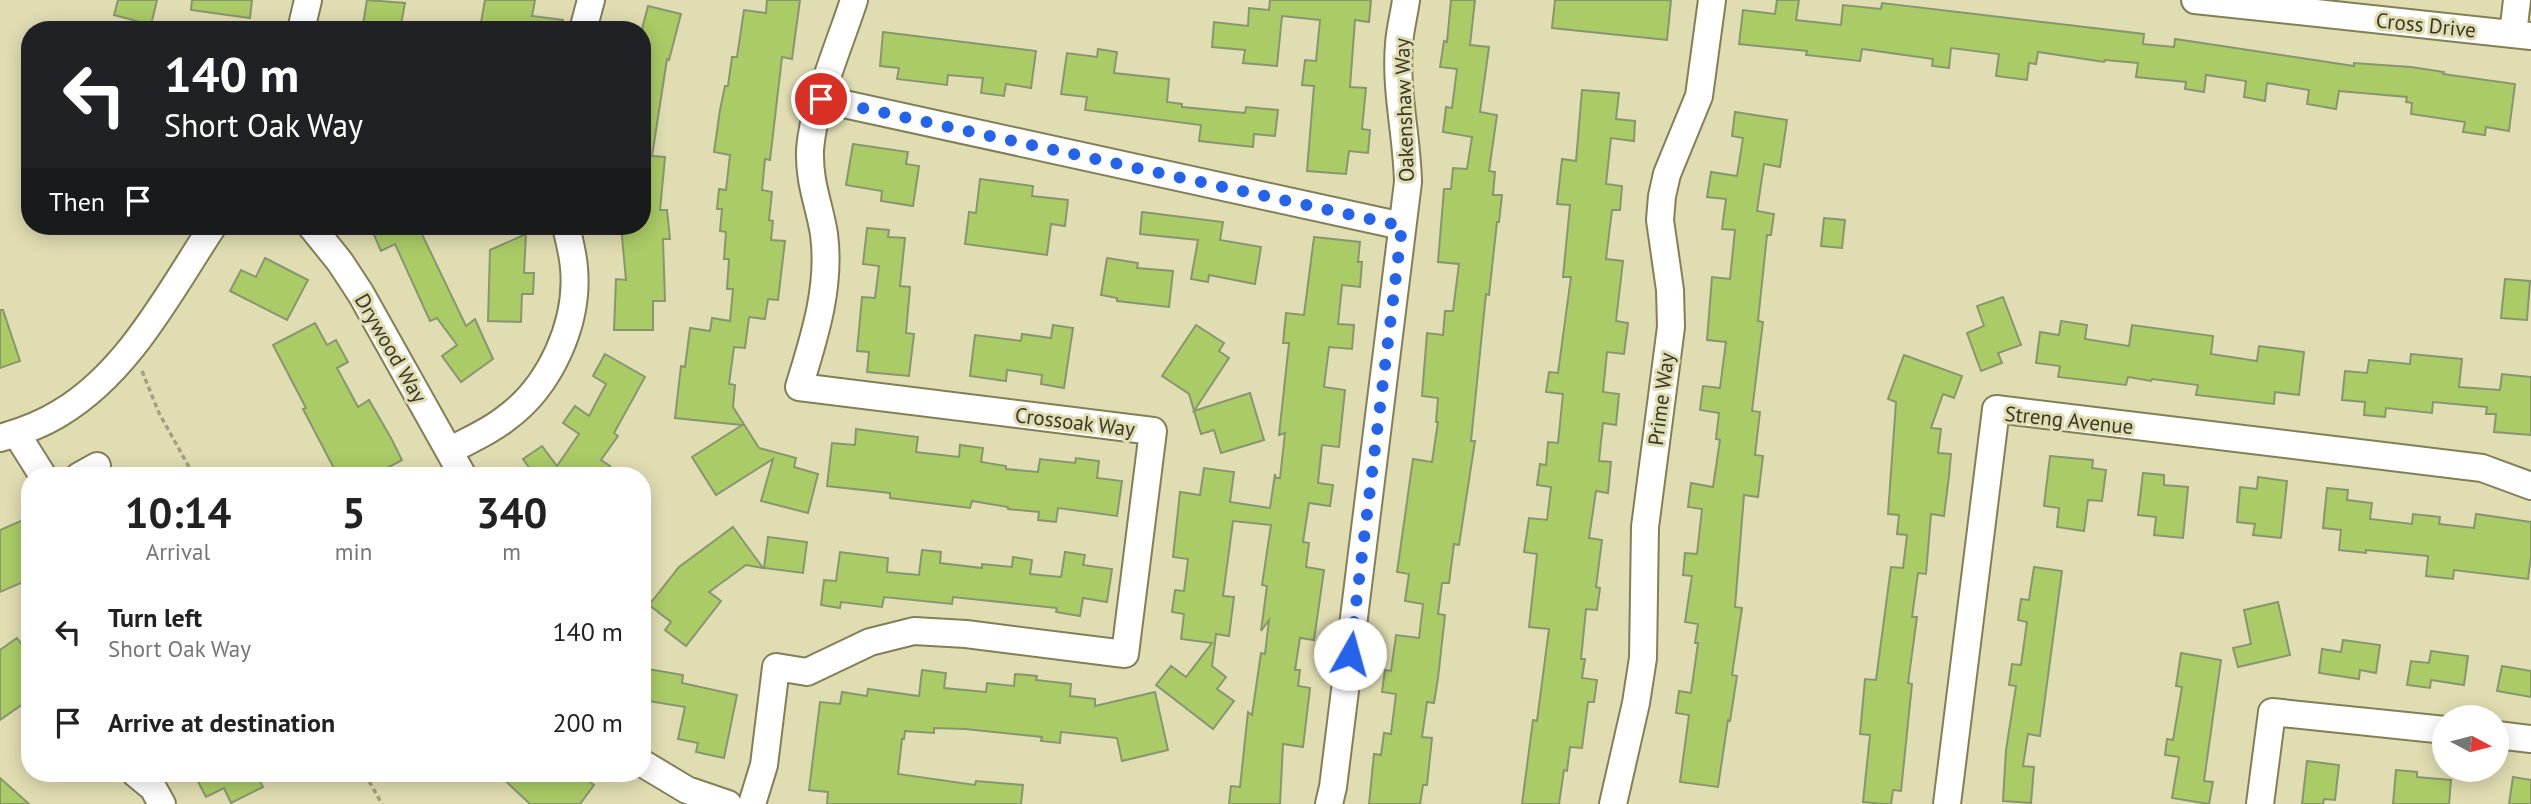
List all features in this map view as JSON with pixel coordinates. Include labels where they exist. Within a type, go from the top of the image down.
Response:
[{"type":"street","points":[[303,21],[308,0]]},
{"type":"street","points":[[585,21],[591,0]]},
{"type":"street","name":"Crossoak Way","points":[[752,804],[764,765],[776,667],[807,672],[870,642],[914,631],[966,634],[1125,654],[1153,431],[799,387],[817,326],[826,278],[824,234],[811,186],[812,136],[821,99],[854,0]]},
{"type":"street","name":"Oakenshaw Way","points":[[1329,804],[1408,182],[1400,98],[1399,45],[1406,0]]},
{"type":"street","name":"Prime Way","points":[[1614,804],[1643,658],[1645,527],[1671,327],[1670,290],[1660,220],[1662,196],[1671,164],[1699,96],[1712,0]]},
{"type":"street","name":"Cross Drive","points":[[2195,0],[2522,35]]},
{"type":"street","points":[[2517,0],[2522,35]]},
{"type":"street","points":[[821,99],[1402,226]]},
{"type":"street","points":[[35,467],[8,435],[29,429],[74,404],[103,379],[130,349],[207,235]]},
{"type":"street","name":"Drywood Way","points":[[318,235],[340,262],[360,294],[458,467]]},
{"type":"street","points":[[449,451],[505,420],[529,398],[548,372],[559,349],[572,305],[574,268],[568,235]]},
{"type":"street","name":"Streng Avenue","points":[[1947,804],[1996,410],[2482,468],[2531,486]]},
{"type":"street","points":[[2260,804],[2272,712],[2432,729]]},
{"type":"street","points":[[2510,737],[2531,739]]},
{"type":"street","points":[[651,768],[687,790],[728,804]]},
{"type":"street","points":[[146,782],[153,788],[162,804]]},
{"type":"path","points":[[130,349],[159,413],[189,467]]},
{"type":"path","points":[[370,782],[382,804]]},
{"type":"building","points":[[118,0],[157,0],[152,21],[136,21],[114,15]]},
{"type":"building","points":[[192,0],[252,0],[250,18],[191,10]]},
{"type":"building","points":[[367,0],[405,3],[402,21],[364,21]]},
{"type":"building","points":[[485,0],[535,0],[532,16],[563,20],[563,21],[481,21]]},
{"type":"building","points":[[767,0],[800,0],[792,59],[782,57],[770,160],[765,159],[762,190],[772,192],[769,220],[773,221],[771,240],[785,241],[778,300],[768,299],[765,319],[749,317],[745,348],[734,347],[729,384],[735,385],[733,407],[759,448],[796,458],[794,467],[818,474],[808,513],[761,501],[773,459],[716,495],[692,457],[742,425],[675,418],[681,366],[685,367],[690,328],[710,331],[712,318],[730,321],[733,289],[727,289],[729,259],[724,259],[726,232],[720,231],[722,209],[717,209],[719,189],[726,190],[730,155],[714,152],[725,86],[728,86],[732,57],[737,57],[744,10],[766,13]]},
{"type":"building","points":[[1270,0],[1371,0],[1369,22],[1355,20],[1350,87],[1366,88],[1362,129],[1370,130],[1368,153],[1349,151],[1346,174],[1307,171],[1314,86],[1302,85],[1305,60],[1316,61],[1320,20],[1282,16],[1277,66],[1243,63],[1245,50],[1212,47],[1214,22],[1248,26],[1249,8],[1269,10]]},
{"type":"building","points":[[1451,0],[1475,0],[1470,45],[1489,47],[1480,112],[1497,115],[1489,171],[1495,172],[1493,195],[1502,195],[1489,295],[1486,294],[1471,441],[1475,441],[1459,545],[1454,544],[1449,583],[1442,583],[1438,614],[1445,615],[1438,678],[1434,703],[1427,702],[1422,737],[1432,738],[1427,785],[1423,785],[1420,804],[1369,804],[1374,754],[1381,755],[1384,733],[1391,734],[1396,694],[1382,692],[1385,670],[1391,671],[1396,635],[1419,638],[1423,604],[1405,601],[1409,574],[1397,572],[1413,459],[1432,462],[1438,422],[1438,398],[1422,396],[1427,333],[1443,335],[1445,311],[1453,311],[1459,264],[1438,262],[1444,189],[1451,189],[1453,168],[1467,169],[1472,137],[1443,132],[1446,107],[1452,108],[1457,69],[1440,67],[1444,41],[1447,42]]},
{"type":"building","points":[[1555,0],[1671,0],[1667,40],[1552,28]]},
{"type":"building","points":[[1777,0],[1799,0],[1796,20],[1841,25],[1843,5],[1881,9],[1882,3],[2144,34],[2143,44],[2174,47],[2175,39],[2354,66],[2354,63],[2411,67],[2515,84],[2509,131],[2486,127],[2485,135],[2463,132],[2465,122],[2411,114],[2412,103],[2406,102],[2407,97],[2339,91],[2336,109],[2307,104],[2309,90],[2267,83],[2265,101],[2244,97],[2246,81],[2206,75],[2204,92],[2185,89],[2186,82],[2136,77],[2138,63],[2104,62],[2038,52],[2036,64],[2029,63],[2027,80],[1996,76],[1999,54],[1951,48],[1949,68],[1932,66],[1933,59],[1862,49],[1860,61],[1806,55],[1807,51],[1739,44],[1743,10],[1775,14]]},
{"type":"building","points":[[648,6],[681,14],[669,60],[667,59],[652,156],[665,157],[660,210],[667,210],[670,239],[663,239],[665,301],[653,301],[653,330],[614,330],[616,279],[626,280],[622,235],[651,235],[651,21],[644,21]]},
{"type":"building","points":[[883,32],[1036,51],[1031,88],[1006,84],[1004,96],[981,93],[983,78],[948,75],[947,85],[897,79],[899,68],[880,66]]},
{"type":"building","points":[[1098,49],[1117,52],[1114,73],[1169,79],[1167,102],[1182,104],[1182,107],[1245,113],[1246,107],[1278,110],[1275,136],[1254,134],[1253,147],[1199,141],[1201,125],[1085,110],[1087,97],[1061,94],[1067,53],[1097,57]]},
{"type":"building","points":[[1582,90],[1619,93],[1616,119],[1635,121],[1634,141],[1611,138],[1606,184],[1622,186],[1620,210],[1612,210],[1606,259],[1623,261],[1616,321],[1628,323],[1624,354],[1607,352],[1603,392],[1619,394],[1616,425],[1603,423],[1599,461],[1611,462],[1608,493],[1596,491],[1589,538],[1602,540],[1596,587],[1600,588],[1597,610],[1586,609],[1581,659],[1585,659],[1582,678],[1597,680],[1594,702],[1588,702],[1582,748],[1570,747],[1559,804],[1522,804],[1533,720],[1537,721],[1549,629],[1529,627],[1537,554],[1524,552],[1529,518],[1547,520],[1551,487],[1537,485],[1540,464],[1546,465],[1548,442],[1558,443],[1563,394],[1546,392],[1549,372],[1558,373],[1571,277],[1563,277],[1570,205],[1557,204],[1562,159],[1576,161]]},
{"type":"building","points":[[1735,112],[1787,120],[1780,167],[1764,164],[1757,211],[1774,214],[1771,235],[1767,235],[1758,321],[1763,322],[1752,411],[1760,412],[1755,455],[1763,456],[1758,497],[1744,495],[1735,607],[1742,608],[1732,675],[1737,676],[1718,787],[1680,782],[1689,715],[1676,713],[1679,691],[1691,693],[1698,643],[1695,643],[1698,624],[1685,622],[1692,576],[1683,575],[1685,553],[1697,554],[1702,509],[1688,507],[1691,483],[1713,487],[1720,440],[1716,439],[1719,413],[1700,410],[1703,386],[1720,388],[1726,342],[1707,340],[1712,277],[1730,279],[1735,230],[1722,229],[1726,199],[1707,197],[1711,172],[1737,176],[1743,138],[1732,136]]},
{"type":"building","points":[[853,144],[908,152],[906,164],[919,166],[913,206],[881,201],[882,191],[846,185]]},
{"type":"building","points":[[980,179],[1033,186],[1032,196],[1068,200],[1065,226],[1051,224],[1047,255],[965,244],[969,212],[976,213]]},
{"type":"building","points":[[1142,212],[1223,222],[1220,240],[1261,247],[1255,284],[1209,275],[1208,282],[1191,279],[1198,240],[1140,234]]},
{"type":"building","points":[[1824,218],[1845,220],[1842,248],[1821,246]]},
{"type":"building","points":[[867,228],[889,230],[888,237],[905,238],[900,286],[910,287],[906,333],[914,334],[909,376],[867,372],[869,352],[857,351],[862,297],[875,298],[879,266],[863,264]]},
{"type":"building","points":[[374,235],[422,235],[466,326],[475,319],[493,359],[461,382],[442,356],[457,345],[437,318],[430,321],[395,244],[381,251]]},
{"type":"building","points":[[526,235],[524,273],[534,273],[533,294],[522,294],[521,322],[488,321],[490,250]]},
{"type":"building","points":[[1314,237],[1360,242],[1358,262],[1362,262],[1360,287],[1342,285],[1338,324],[1354,325],[1352,349],[1329,347],[1324,387],[1345,390],[1339,447],[1322,445],[1318,483],[1333,485],[1330,506],[1309,503],[1303,542],[1309,543],[1306,567],[1324,570],[1314,640],[1300,638],[1295,670],[1300,670],[1298,686],[1310,688],[1303,747],[1283,744],[1280,804],[1229,804],[1231,786],[1240,787],[1248,712],[1252,715],[1261,653],[1265,654],[1269,620],[1261,631],[1267,586],[1262,585],[1271,525],[1233,521],[1223,596],[1234,597],[1229,636],[1216,634],[1212,666],[1226,677],[1217,689],[1234,701],[1213,729],[1156,685],[1171,666],[1186,677],[1212,643],[1181,639],[1184,614],[1172,612],[1175,590],[1184,591],[1188,559],[1173,557],[1180,492],[1200,495],[1204,468],[1234,472],[1230,502],[1270,508],[1275,474],[1276,478],[1280,478],[1285,433],[1279,435],[1289,343],[1283,343],[1286,313],[1304,315]]},
{"type":"building","points":[[265,258],[308,280],[287,320],[230,291],[241,270],[256,277]]},
{"type":"building","points":[[1107,258],[1138,263],[1137,268],[1173,271],[1169,307],[1117,301],[1117,298],[1101,295]]},
{"type":"building","points":[[2505,279],[2530,281],[2527,320],[2501,318]]},
{"type":"building","points":[[2003,297],[2021,345],[1998,353],[2002,363],[1981,371],[1967,333],[1984,326],[1977,306]]},
{"type":"building","points":[[0,310],[3,310],[20,361],[0,368]]},
{"type":"building","points":[[2061,321],[2087,325],[2085,339],[2129,346],[2132,325],[2213,336],[2211,354],[2257,361],[2259,346],[2304,352],[2299,395],[2275,392],[2274,404],[2196,395],[2198,385],[2152,379],[2128,377],[2126,385],[2058,377],[2060,366],[2036,363],[2040,332],[2059,335]]},
{"type":"building","points":[[315,323],[327,345],[336,340],[348,362],[337,368],[358,407],[369,400],[402,460],[389,467],[333,467],[273,345]]},
{"type":"building","points":[[1053,325],[1073,328],[1064,388],[1041,384],[1042,375],[1007,370],[1006,381],[970,376],[975,335],[1021,341],[1022,334],[1051,338]]},
{"type":"building","points":[[1196,325],[1224,343],[1219,351],[1229,358],[1194,411],[1189,394],[1162,376]]},
{"type":"building","points":[[605,354],[645,377],[614,433],[618,436],[601,460],[609,467],[529,467],[523,459],[542,446],[557,466],[579,434],[563,423],[575,406],[589,416],[606,384],[593,376]]},
{"type":"building","points":[[2411,354],[2462,359],[2459,387],[2500,390],[2502,374],[2531,377],[2531,435],[2494,432],[2496,414],[2486,414],[2487,407],[2433,402],[2432,413],[2386,408],[2385,417],[2364,415],[2365,402],[2342,400],[2345,371],[2367,373],[2369,360],[2410,364]]},
{"type":"building","points":[[1904,355],[1962,376],[1954,398],[1943,394],[1931,428],[1941,429],[1938,453],[1951,454],[1944,516],[1931,514],[1926,574],[1918,573],[1912,617],[1917,617],[1908,683],[1912,684],[1901,791],[1893,790],[1891,804],[1883,804],[1863,802],[1870,735],[1860,734],[1865,679],[1876,680],[1891,567],[1903,568],[1907,535],[1897,534],[1899,515],[1888,514],[1896,402],[1888,399]]},
{"type":"building","points":[[1250,393],[1264,440],[1221,453],[1214,430],[1201,434],[1194,411]]},
{"type":"building","points":[[856,429],[918,437],[916,452],[959,457],[960,445],[983,448],[981,462],[1006,466],[1006,469],[1038,472],[1040,459],[1075,463],[1076,458],[1099,461],[1097,478],[1122,481],[1117,516],[1058,508],[1056,522],[1038,520],[1039,512],[972,501],[970,508],[890,498],[890,493],[827,486],[832,443],[855,445]]},
{"type":"building","points":[[2050,456],[2093,460],[2092,468],[2106,470],[2102,501],[2088,500],[2084,531],[2057,527],[2059,508],[2044,506]]},
{"type":"building","points":[[2143,473],[2164,475],[2164,485],[2188,487],[2183,538],[2154,535],[2156,517],[2138,515]]},
{"type":"building","points":[[2258,477],[2287,481],[2281,538],[2253,535],[2255,524],[2237,522],[2240,487],[2257,489]]},
{"type":"building","points":[[2327,488],[2348,490],[2347,500],[2372,503],[2370,519],[2412,524],[2413,514],[2440,517],[2439,524],[2474,528],[2476,514],[2531,522],[2528,579],[2454,570],[2453,579],[2426,576],[2428,556],[2339,550],[2341,530],[2323,528]]},
{"type":"building","points":[[21,521],[21,583],[0,592],[0,530]]},
{"type":"building","points":[[733,527],[763,568],[746,565],[709,592],[721,601],[686,646],[665,630],[671,622],[651,607],[651,602],[679,567]]},
{"type":"building","points":[[768,537],[807,542],[803,573],[764,568]]},
{"type":"building","points":[[922,550],[941,552],[940,563],[982,568],[982,564],[1012,567],[1013,557],[1032,560],[1030,574],[1061,577],[1065,552],[1085,555],[1083,565],[1112,569],[1107,602],[1083,598],[1080,616],[1056,612],[1057,608],[953,597],[952,604],[884,597],[882,607],[841,602],[840,608],[821,605],[824,580],[836,581],[840,552],[888,558],[887,572],[919,575]]},
{"type":"building","points":[[2034,567],[2062,571],[2040,736],[2028,734],[2023,766],[2034,767],[2031,803],[2003,801],[2006,750],[2016,686],[2009,685],[2012,664],[2021,665],[2027,622],[2018,620],[2021,599],[2029,600]]},
{"type":"building","points":[[2278,602],[2290,655],[2238,667],[2233,648],[2251,644],[2244,610]]},
{"type":"building","points":[[17,638],[21,644],[21,705],[0,720],[0,650]]},
{"type":"building","points":[[2343,640],[2380,645],[2376,673],[2360,670],[2359,679],[2319,673],[2322,649],[2341,652]]},
{"type":"building","points":[[2431,651],[2468,656],[2464,685],[2431,680],[2430,688],[2407,685],[2411,661],[2429,663]]},
{"type":"building","points":[[2181,653],[2221,660],[2204,781],[2213,782],[2209,804],[2172,798],[2179,757],[2165,755],[2167,739],[2173,740],[2182,687],[2176,686]]},
{"type":"building","points":[[2502,666],[2531,671],[2531,697],[2497,691]]},
{"type":"building","points":[[651,670],[683,675],[682,683],[737,695],[724,758],[696,752],[698,743],[678,739],[685,707],[651,701]]},
{"type":"building","points":[[922,670],[946,673],[944,688],[986,692],[987,683],[1014,686],[1015,674],[1037,676],[1036,680],[1071,684],[1070,696],[1095,699],[1095,706],[1155,692],[1168,750],[1122,761],[1117,738],[1061,732],[1060,743],[1041,741],[1042,737],[965,729],[934,728],[934,733],[905,731],[898,774],[975,785],[976,781],[1023,785],[1021,804],[827,804],[828,792],[809,790],[820,702],[840,704],[842,692],[867,696],[868,689],[919,696]]},
{"type":"building","points":[[2307,761],[2339,765],[2335,800],[2324,799],[2323,804],[2302,804]]},
{"type":"building","points":[[2396,770],[2417,772],[2417,777],[2432,778],[2432,782],[2451,782],[2449,804],[2393,804]]},
{"type":"building","points":[[2513,777],[2531,780],[2531,804],[2509,804]]},
{"type":"building","points":[[0,778],[29,804],[0,804]]},
{"type":"building","points":[[198,782],[260,782],[263,787],[231,803],[224,788],[206,797]]},
{"type":"building","points":[[507,782],[590,782],[594,785],[580,804],[530,804]]},
{"type":"route","points":[[821,99],[1402,226],[1350,654]]}]
